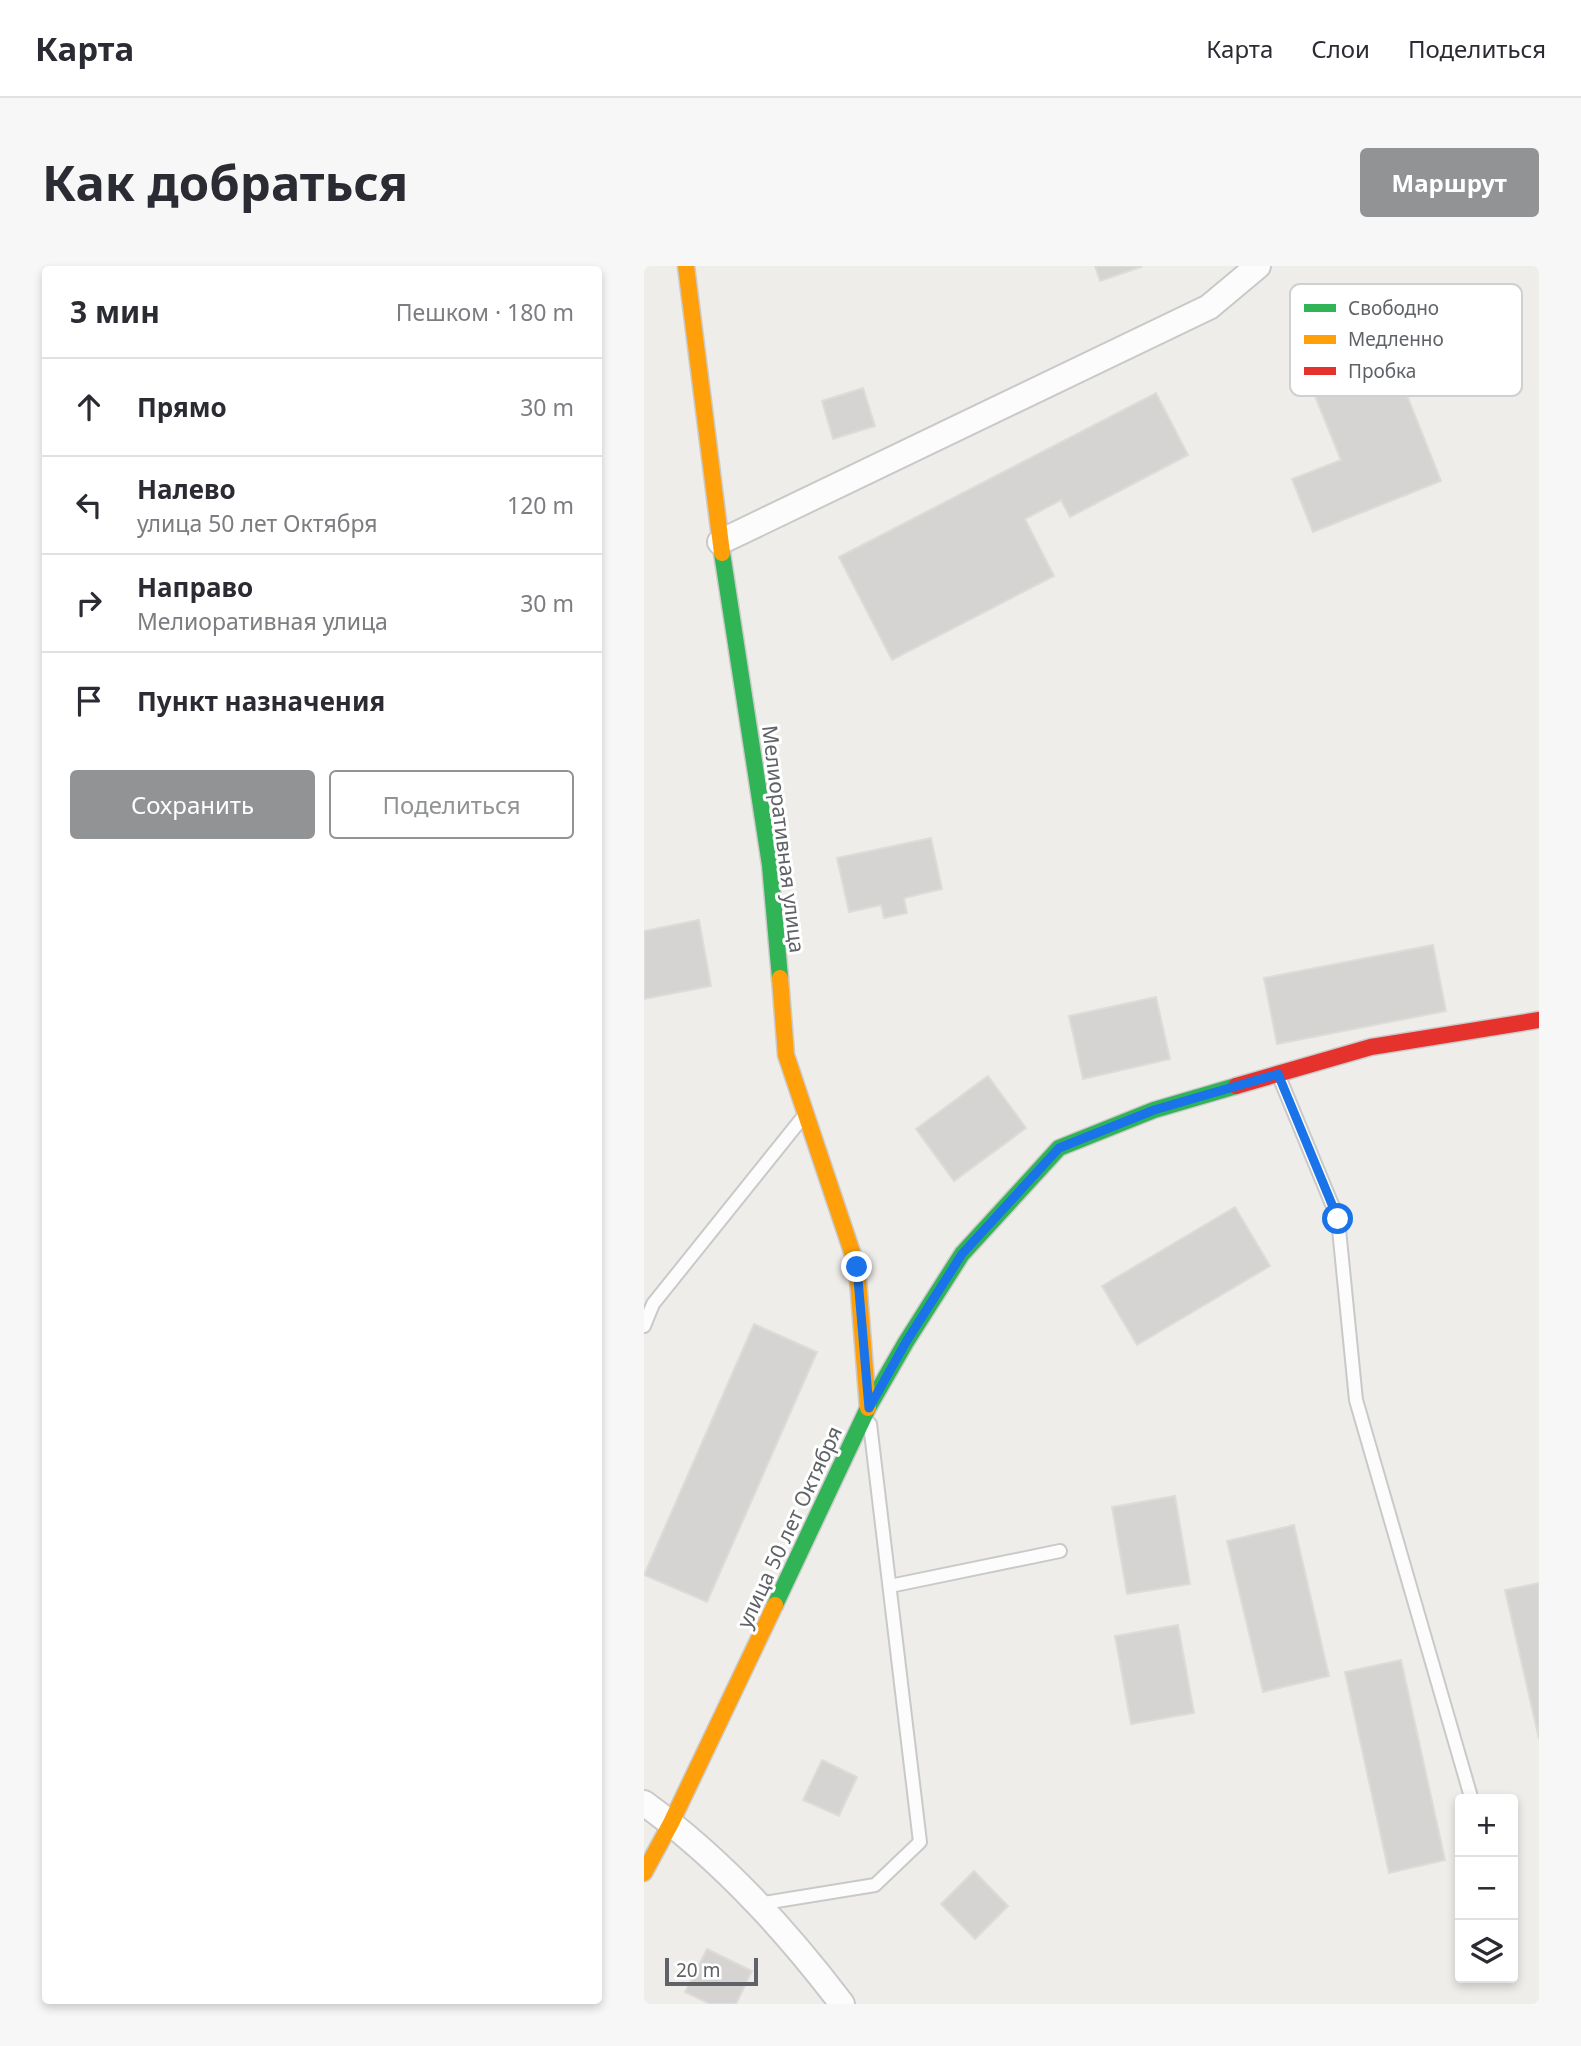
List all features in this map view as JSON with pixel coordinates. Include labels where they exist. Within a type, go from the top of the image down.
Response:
[{"type":"main road","name":"Мелиоративная улица","points":[[686,266],[720,542],[770,865],[786,1055],[857,1267],[869,1408]]},
{"type":"main road","name":"улица 50 лет Октября","points":[[644,1873],[671,1823],[869,1408],[906,1342],[962,1254],[1059,1148],[1154,1110],[1371,1047],[1539,1020]]},
{"type":"street","points":[[720,542],[1209,307],[1258,266]]},
{"type":"street","points":[[644,1803],[671,1823],[758,1903],[842,2004]]},
{"type":"lane","points":[[1278,1074],[1338,1219],[1356,1400],[1470,1794]]},
{"type":"lane","points":[[644,1326],[653,1304],[805,1114]]},
{"type":"lane","points":[[758,1903],[874,1885],[920,1842],[869,1408]]},
{"type":"lane","points":[[890,1586],[1060,1551]]},
{"type":"building","points":[[1095,266],[1140,266],[1141,267],[1100,281]]},
{"type":"building","points":[[863,388],[875,426],[833,439],[822,401]]},
{"type":"building","points":[[1156,393],[1188,455],[1070,517],[1061,500],[1025,519],[1054,576],[892,660],[839,557]]},
{"type":"building","points":[[1315,396],[1407,396],[1441,481],[1313,532],[1292,479],[1341,460]]},
{"type":"building","points":[[931,838],[942,889],[904,898],[907,913],[884,918],[881,905],[849,912],[837,858]]},
{"type":"building","points":[[699,920],[711,986],[644,999],[644,931]]},
{"type":"building","points":[[1433,945],[1446,1011],[1277,1044],[1264,978]]},
{"type":"building","points":[[1156,997],[1170,1059],[1083,1079],[1069,1016]]},
{"type":"building","points":[[988,1076],[1026,1128],[954,1181],[916,1129]]},
{"type":"building","points":[[1235,1207],[1270,1266],[1137,1345],[1102,1286]]},
{"type":"building","points":[[754,1324],[817,1352],[707,1602],[644,1575]]},
{"type":"building","points":[[1175,1496],[1190,1584],[1127,1594],[1112,1507]]},
{"type":"building","points":[[1294,1525],[1329,1676],[1263,1692],[1227,1541]]},
{"type":"building","points":[[1539,1583],[1539,1739],[1505,1590]]},
{"type":"building","points":[[1178,1625],[1194,1713],[1131,1724],[1115,1636]]},
{"type":"building","points":[[1401,1660],[1445,1860],[1389,1873],[1345,1672]]},
{"type":"building","points":[[822,1760],[857,1777],[839,1816],[803,1800]]},
{"type":"building","points":[[974,1871],[1008,1906],[975,1939],[941,1904]]},
{"type":"building","points":[[707,1949],[752,1971],[736,2004],[710,2004],[685,1992]]},
{"type":"traffic: fast","points":[[722,553],[770,865],[780,978]]},
{"type":"traffic: fast","points":[[775,1605],[868,1408],[962,1254],[1059,1148],[1154,1110],[1236,1086]]},
{"type":"traffic: slow","points":[[686,266],[722,553]]},
{"type":"traffic: slow","points":[[780,978],[786,1055],[857,1267],[868,1408]]},
{"type":"traffic: slow","points":[[644,1873],[671,1823],[775,1605]]},
{"type":"traffic: jam","points":[[1236,1086],[1371,1047],[1539,1020]]},
{"type":"route","points":[[857,1267],[869,1408],[906,1342],[962,1254],[1059,1148],[1154,1110],[1278,1074],[1338,1219]]}]
